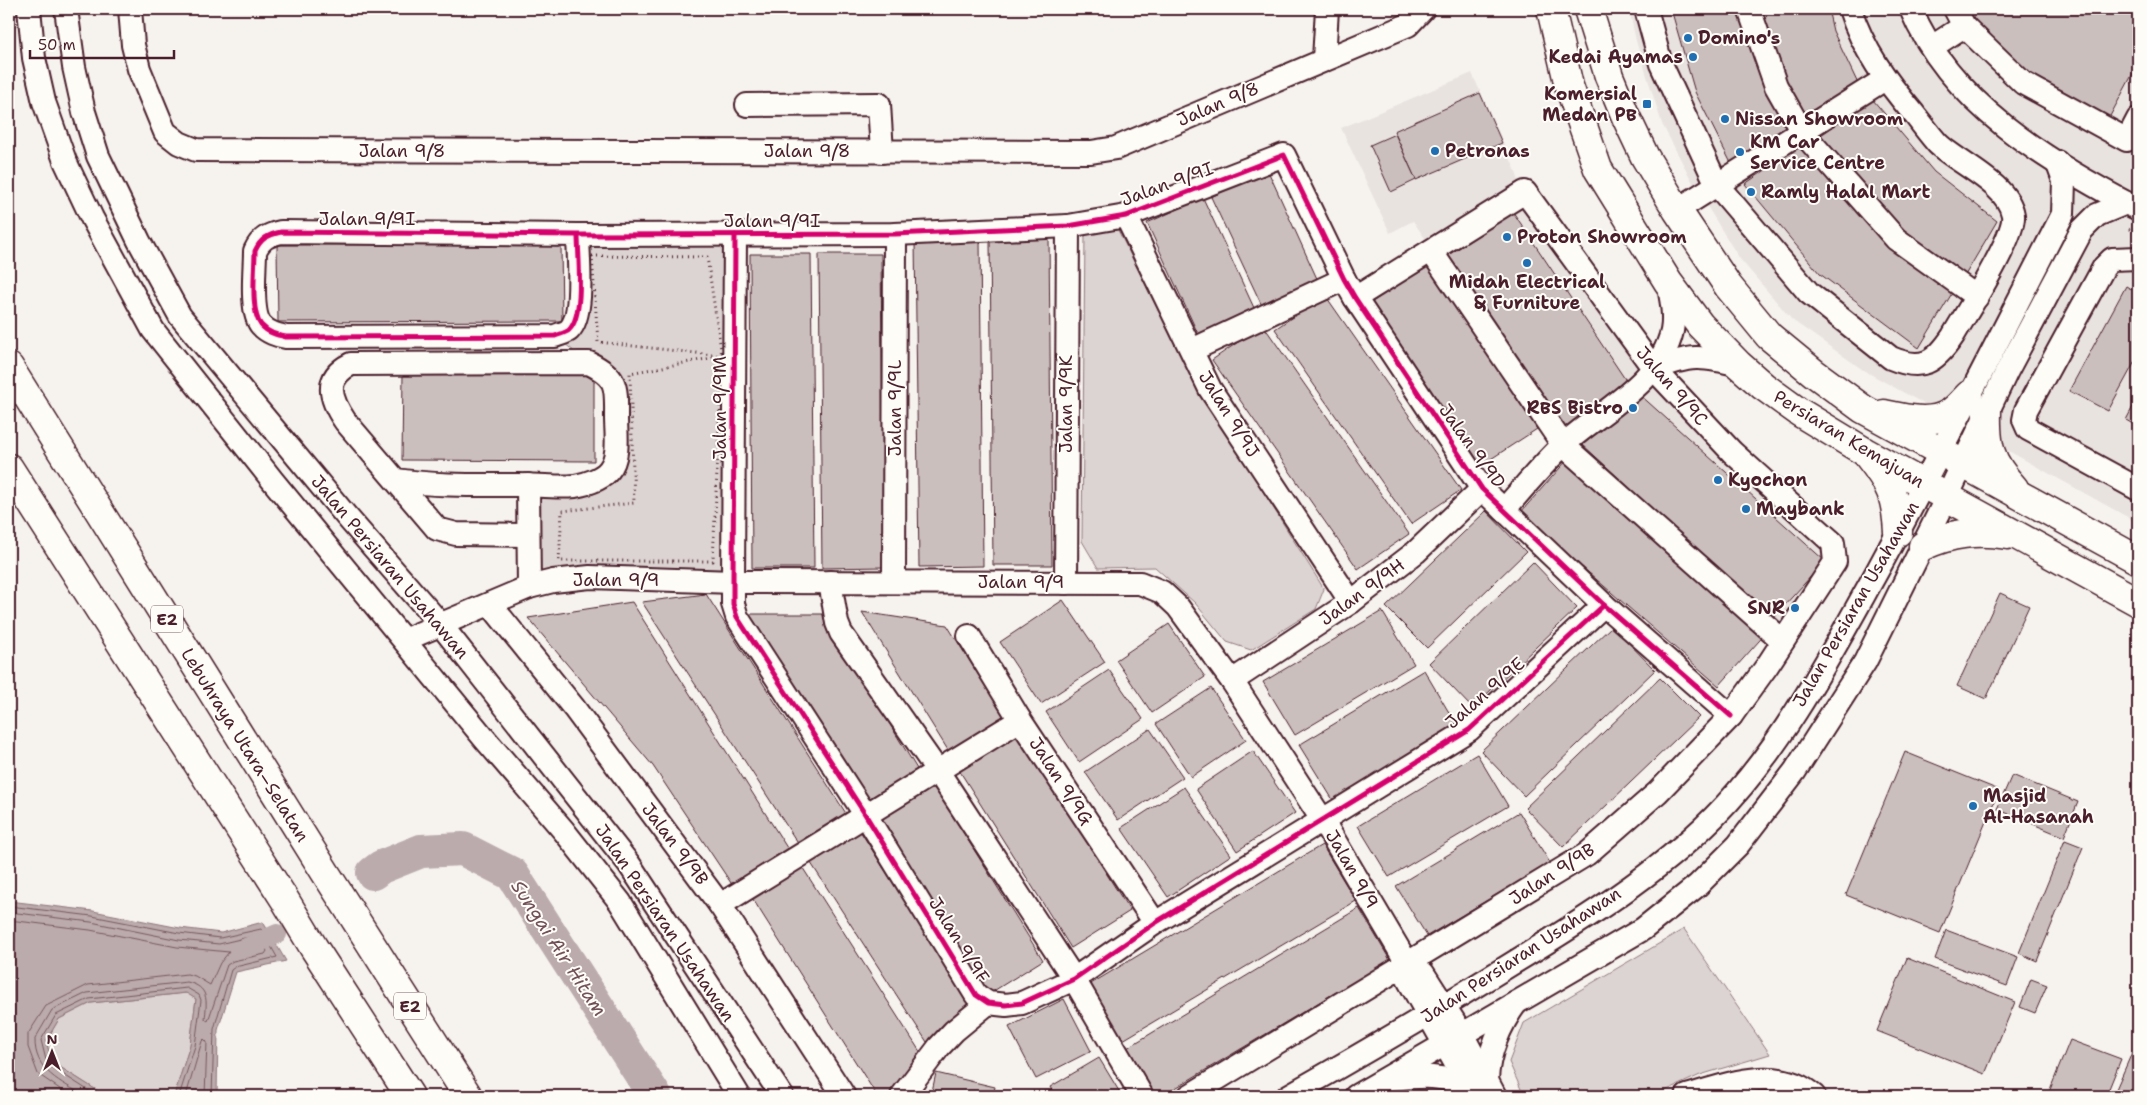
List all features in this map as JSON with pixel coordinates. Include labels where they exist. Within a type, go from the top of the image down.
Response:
[{"type":"main road","name":"Persiaran Kemajuan","points":[[1551,9],[1568,86],[1598,169],[1668,282],[1700,325],[1738,365],[1799,412],[1865,452],[2138,602]]},
{"type":"main road","name":"Persiaran Kemajuan","points":[[1588,9],[1609,76],[1645,157],[1677,210],[1728,286],[1769,336],[1814,373],[1863,409],[2138,560]]},
{"type":"main road","name":"Lebuhraya Utara–Selatan","points":[[9,367],[325,872],[468,1096]]},
{"type":"main road","points":[[1863,409],[1908,418],[1937,418],[1978,403],[1986,440],[1993,460],[2003,477],[2018,494]]},
{"type":"main road","points":[[1865,452],[1879,470],[1895,498],[1898,532]]},
{"type":"main road","points":[[9,468],[410,1096]]},
{"type":"main road","points":[[1923,546],[1940,538],[1979,532],[2019,537]]},
{"type":"street","name":"Jalan Persiaran Usahawan","points":[[29,9],[34,58],[44,102],[62,154],[81,197],[153,330],[273,481],[564,831],[620,902],[739,1096]]},
{"type":"street","name":"Jalan Persiaran Usahawan","points":[[66,9],[74,67],[82,103],[98,156],[139,242],[180,316],[341,510],[441,624],[629,864],[782,1096]]},
{"type":"street","name":"Jalan 9/8","points":[[130,9],[133,45],[138,69],[165,132],[179,143],[196,150],[882,152],[1103,151],[1124,144],[1408,25],[1423,9]]},
{"type":"street","points":[[1324,59],[1327,9]]},
{"type":"street","points":[[1646,9],[1660,64],[1716,185],[1809,293],[1891,358],[1906,365],[1925,363],[1941,354],[1977,296],[2010,233],[2014,217],[2009,201],[1997,189],[1939,144],[1885,79],[1858,32],[1850,9]]},
{"type":"street","points":[[1749,9],[1776,86],[1802,132],[1896,239],[1977,296]]},
{"type":"street","points":[[1911,9],[1932,47],[1953,77],[2008,130],[2057,162],[2132,206]]},
{"type":"street","points":[[1932,47],[1959,17],[2023,82],[2127,140],[2138,119]]},
{"type":"street","points":[[1677,210],[1885,79]]},
{"type":"street","points":[[747,105],[879,104],[882,152]]},
{"type":"street","name":"Jalan 9/9I","points":[[578,234],[579,301],[576,318],[570,330],[556,336],[286,337],[271,333],[262,326],[255,316],[255,251],[260,241],[264,238],[281,232],[895,234],[1068,226],[1126,216],[1284,155]]},
{"type":"street","name":"Jalan 9/9D","points":[[1284,155],[1349,289],[1482,489],[1604,605],[1731,716]]},
{"type":"street","points":[[1936,491],[1978,403],[2014,308],[2063,214],[2064,181],[2057,162]]},
{"type":"street","name":"Jalan 9/9C","points":[[1431,251],[1525,192],[1654,369],[1732,452],[1833,544],[1835,562]]},
{"type":"street","points":[[1978,403],[2034,320],[2082,230],[2097,215],[2132,206]]},
{"type":"street","name":"Jalan 9/9J","points":[[1126,216],[1210,389],[1351,602]]},
{"type":"street","name":"Jalan 9/9K","points":[[1066,583],[1068,226]]},
{"type":"street","name":"Jalan 9/9M","points":[[733,582],[735,234]]},
{"type":"street","name":"Jalan 9/9L","points":[[894,582],[895,234]]},
{"type":"street","points":[[1192,350],[1349,289],[1431,251],[1563,445],[1783,641]]},
{"type":"street","points":[[2138,258],[2112,259],[2104,267],[2026,410],[2024,420],[2028,429],[2138,489]]},
{"type":"street","points":[[1504,510],[1563,445],[1629,392],[1654,369],[1672,331],[1672,305],[1668,282]]},
{"type":"street","points":[[2014,308],[2065,337]]},
{"type":"street","points":[[1654,369],[1686,358],[1712,358],[1738,365]]},
{"type":"street","points":[[396,480],[418,484],[575,486],[595,480],[609,470],[616,454],[616,396],[613,381],[604,370],[589,363],[351,364],[341,369],[333,378],[331,392],[335,407],[396,480],[437,529],[456,534],[528,535]]},
{"type":"street","points":[[528,485],[529,586]]},
{"type":"street","name":"Jalan 9/9H","points":[[1232,680],[1351,602],[1416,552],[1482,489]]},
{"type":"street","name":"Jalan Persiaran Usahawan","points":[[1288,1096],[1436,1011],[1572,927],[1674,854],[1716,816],[1761,763],[1821,673],[1898,532],[1936,491]]},
{"type":"street","name":"Jalan Persiaran Usahawan","points":[[1356,1096],[1643,929],[1698,885],[1738,845],[1794,771],[1864,662],[1923,546],[1936,491]]},
{"type":"street","name":"Jalan 9/9B","points":[[1189,1096],[1382,978],[1413,972],[1437,945],[1587,854],[1658,792],[1731,716],[1767,666],[1835,562]]},
{"type":"street","name":"Jalan 9/9","points":[[404,640],[529,586],[590,577],[733,582],[1140,583],[1162,592],[1178,607],[1232,680],[1324,821],[1436,1011],[1454,1038],[1482,1090]]},
{"type":"street","name":"Jalan 9/9F","points":[[733,582],[733,604],[743,629],[865,814],[976,995],[988,1002],[1006,1005],[1022,1003],[1074,979],[1155,923],[1324,821]]},
{"type":"street","points":[[830,582],[837,623],[841,633],[937,770],[1074,979],[1142,1096]]},
{"type":"street","name":"Jalan 9/9B","points":[[490,604],[574,708],[720,905],[844,1096]]},
{"type":"street","name":"Jalan 9/9E","points":[[1324,821],[1469,730],[1604,605]]},
{"type":"street","name":"Jalan 9/9G","points":[[969,636],[1020,720],[1155,923]]},
{"type":"street","points":[[1838,643],[1864,662]]},
{"type":"street","points":[[720,905],[1020,720]]},
{"type":"street","points":[[1413,972],[1450,994],[1471,989]]},
{"type":"street","points":[[1397,1034],[1415,1010],[1413,972]]},
{"type":"street","points":[[902,1096],[949,1036],[988,1002]]},
{"type":"street","points":[[1384,1080],[1436,1076],[1482,1090],[1494,1043],[1516,1002]]},
{"type":"street","points":[[1687,1096],[1762,1078],[1785,1079],[1804,1087],[1814,1096]]},
{"type":"path","points":[[722,356],[598,342],[592,256],[707,257],[722,356],[713,561],[559,561],[562,510],[634,503],[630,374],[722,356]]},
{"type":"shaded area","points":[[1629,9],[2138,9],[2138,523],[1863,370],[1792,320],[1739,258],[1694,185],[1662,124],[1636,41]]},
{"type":"shaded area","points":[[1472,73],[1515,169],[1525,199],[1663,389],[1830,548],[1780,632],[1563,439],[1413,221],[1390,233],[1341,128]]},
{"type":"shaded area","points":[[1117,228],[1194,381],[1324,589],[1316,609],[1251,650],[1227,642],[1195,603],[1155,567],[1098,568],[1082,541],[1085,235]]},
{"type":"shaded area","points":[[578,235],[735,235],[733,582],[529,587],[528,485],[609,470],[616,396],[589,363],[555,336],[569,329]]},
{"type":"shaded area","points":[[1684,929],[1770,1054],[1700,1075],[1654,1096],[1524,1096],[1509,1062],[1524,1023]]},
{"type":"shaded area","points":[[187,993],[196,999],[190,1045],[174,1096],[106,1096],[52,1062],[46,1041],[59,1019],[91,1003]]},
{"type":"water","points":[[9,901],[93,911],[180,928],[221,933],[263,922],[286,961],[236,972],[218,1030],[217,1096],[174,1096],[190,1045],[196,999],[186,993],[91,1003],[59,1019],[46,1041],[52,1062],[106,1096],[9,1096]]},
{"type":"building","points":[[1671,9],[1742,9],[1793,130],[1733,167],[1695,92]]},
{"type":"building","points":[[1757,9],[1828,9],[1833,31],[1860,88],[1805,121],[1772,57]]},
{"type":"building","points":[[1969,9],[2138,9],[2138,64],[2109,118],[2028,79],[1976,25]]},
{"type":"building","points":[[1480,93],[1502,143],[1416,180],[1394,131]]},
{"type":"building","points":[[1873,100],[1934,172],[1997,221],[1964,277],[1882,212],[1818,137]]},
{"type":"building","points":[[1395,134],[1416,180],[1391,192],[1370,145]]},
{"type":"building","points":[[1802,145],[1865,221],[1954,290],[1919,348],[1820,274],[1745,184]]},
{"type":"building","points":[[1268,171],[1319,283],[1263,308],[1211,197]]},
{"type":"building","points":[[1203,198],[1255,310],[1199,336],[1147,223]]},
{"type":"building","points":[[1513,212],[1629,385],[1563,430],[1447,256]]},
{"type":"building","points":[[980,238],[983,566],[919,567],[915,239]]},
{"type":"building","points":[[990,238],[1049,238],[1052,565],[993,565]]},
{"type":"building","points":[[561,244],[562,321],[278,322],[277,245]]},
{"type":"building","points":[[750,254],[811,254],[814,568],[752,568]]},
{"type":"building","points":[[819,254],[881,254],[884,567],[822,568]]},
{"type":"building","points":[[1429,265],[1537,429],[1477,468],[1369,304]]},
{"type":"building","points":[[2126,286],[2138,293],[2138,356],[2108,411],[2069,391]]},
{"type":"building","points":[[1325,295],[1461,490],[1411,524],[1275,329]]},
{"type":"building","points":[[1263,325],[1409,534],[1358,569],[1212,360]]},
{"type":"building","points":[[403,373],[594,374],[594,461],[402,460]]},
{"type":"building","points":[[1638,393],[1825,561],[1772,619],[1583,445]]},
{"type":"building","points":[[2138,397],[2138,427],[2126,420]]},
{"type":"building","points":[[1568,459],[1767,632],[1719,686],[1520,513]]},
{"type":"building","points":[[1486,511],[1526,552],[1427,648],[1386,607]]},
{"type":"building","points":[[1533,562],[1577,608],[1472,708],[1429,663]]},
{"type":"building","points":[[2000,593],[2029,606],[1986,699],[1957,686]]},
{"type":"building","points":[[706,594],[847,815],[799,845],[642,602]]},
{"type":"building","points":[[1063,600],[1105,662],[1041,704],[1000,642]]},
{"type":"building","points":[[632,602],[789,851],[733,886],[653,766],[528,618]]},
{"type":"building","points":[[1382,611],[1414,664],[1295,735],[1263,682]]},
{"type":"building","points":[[862,612],[947,625],[1007,720],[951,755]]},
{"type":"building","points":[[744,614],[823,614],[917,769],[866,803]]},
{"type":"building","points":[[1169,624],[1205,677],[1152,713],[1116,660]]},
{"type":"building","points":[[1612,626],[1655,670],[1524,796],[1481,751]]},
{"type":"building","points":[[1109,670],[1143,719],[1079,762],[1046,712]]},
{"type":"building","points":[[1424,670],[1457,726],[1333,800],[1299,745]]},
{"type":"building","points":[[1660,678],[1699,717],[1563,847],[1525,808]]},
{"type":"building","points":[[1211,688],[1246,740],[1191,777],[1156,724]]},
{"type":"building","points":[[1150,729],[1183,777],[1118,820],[1085,772]]},
{"type":"building","points":[[1018,733],[1130,911],[1071,948],[959,770]]},
{"type":"building","points":[[1253,751],[1295,813],[1237,851],[1196,789]]},
{"type":"building","points":[[1905,752],[1999,790],[1940,933],[1846,895]]},
{"type":"building","points":[[1477,754],[1508,806],[1389,877],[1358,826]]},
{"type":"building","points":[[2012,775],[2078,802],[2064,837],[1997,809]]},
{"type":"building","points":[[931,781],[1043,960],[984,997],[871,819]]},
{"type":"building","points":[[1184,787],[1231,855],[1168,897],[1121,828]]},
{"type":"building","points":[[1519,812],[1550,863],[1427,936],[1396,886]]},
{"type":"building","points":[[857,826],[969,1003],[927,1042],[807,857]]},
{"type":"building","points":[[2065,840],[2083,847],[2037,961],[2019,953]]},
{"type":"building","points":[[1322,845],[1356,901],[1123,1040],[1089,985]]},
{"type":"building","points":[[799,862],[924,1058],[891,1096],[877,1096],[749,893]]},
{"type":"building","points":[[1359,908],[1390,960],[1162,1096],[1156,1096],[1127,1048]]},
{"type":"building","points":[[1946,930],[2018,957],[2007,986],[1935,959]]},
{"type":"building","points":[[1907,958],[2015,1002],[1985,1074],[1877,1031]]},
{"type":"building","points":[[2031,979],[2047,985],[2035,1013],[2020,1007]]},
{"type":"building","points":[[1064,999],[1091,1051],[1036,1079],[1009,1027]]},
{"type":"building","points":[[2138,1039],[2138,1096],[2113,1096]]},
{"type":"building","points":[[2070,1040],[2121,1059],[2106,1096],[2059,1096],[2049,1092]]},
{"type":"building","points":[[1099,1058],[1122,1096],[1055,1096],[1050,1087]]},
{"type":"building","points":[[936,1073],[995,1087],[993,1096],[931,1096]]},
{"type":"building","points":[[1049,1091],[1049,1096],[996,1096],[996,1093]]},
{"type":"waterway","name":"Sungai Air Hitam","points":[[373,873],[381,867],[421,851],[463,849],[512,874],[655,1096]]},
{"type":"waterway","points":[[246,948],[277,934]]},
{"type":"cycle path","points":[[578,235],[580,285],[577,312],[569,330],[555,336],[286,337],[264,328],[255,310],[255,251],[265,238],[281,232],[578,235],[895,234],[1068,226],[1126,216],[1284,155],[1355,298],[1482,489],[1604,605],[1731,716]]},
{"type":"cycle path","points":[[735,235],[733,604],[737,617],[865,814],[976,995],[988,1003],[1006,1005],[1022,1003],[1074,979],[1155,923],[1469,730],[1604,605]]},
{"type":"place","name":"Domino's","points":[[1688,38]]},
{"type":"place","name":"Kedai Ayamas","points":[[1693,57]]},
{"type":"place","name":"Komersial Medan PB","points":[[1647,104]]},
{"type":"place","name":"Nissan Showroom","points":[[1725,119]]},
{"type":"place","name":"Petronas","points":[[1435,151]]},
{"type":"place","name":"KM Car Service Centre","points":[[1740,152]]},
{"type":"place","name":"Ramly Halal Mart","points":[[1751,192]]},
{"type":"place","name":"Proton Showroom","points":[[1507,237]]},
{"type":"place","name":"Midah Electrical & Furniture","points":[[1527,263]]},
{"type":"place","name":"RBS Bistro","points":[[1633,408]]},
{"type":"place","name":"Kyochon","points":[[1718,480]]},
{"type":"place","name":"Maybank","points":[[1746,509]]},
{"type":"place","name":"SNR","points":[[1795,608]]},
{"type":"place","name":"Masjid Al-Hasanah","points":[[1973,806]]}]
